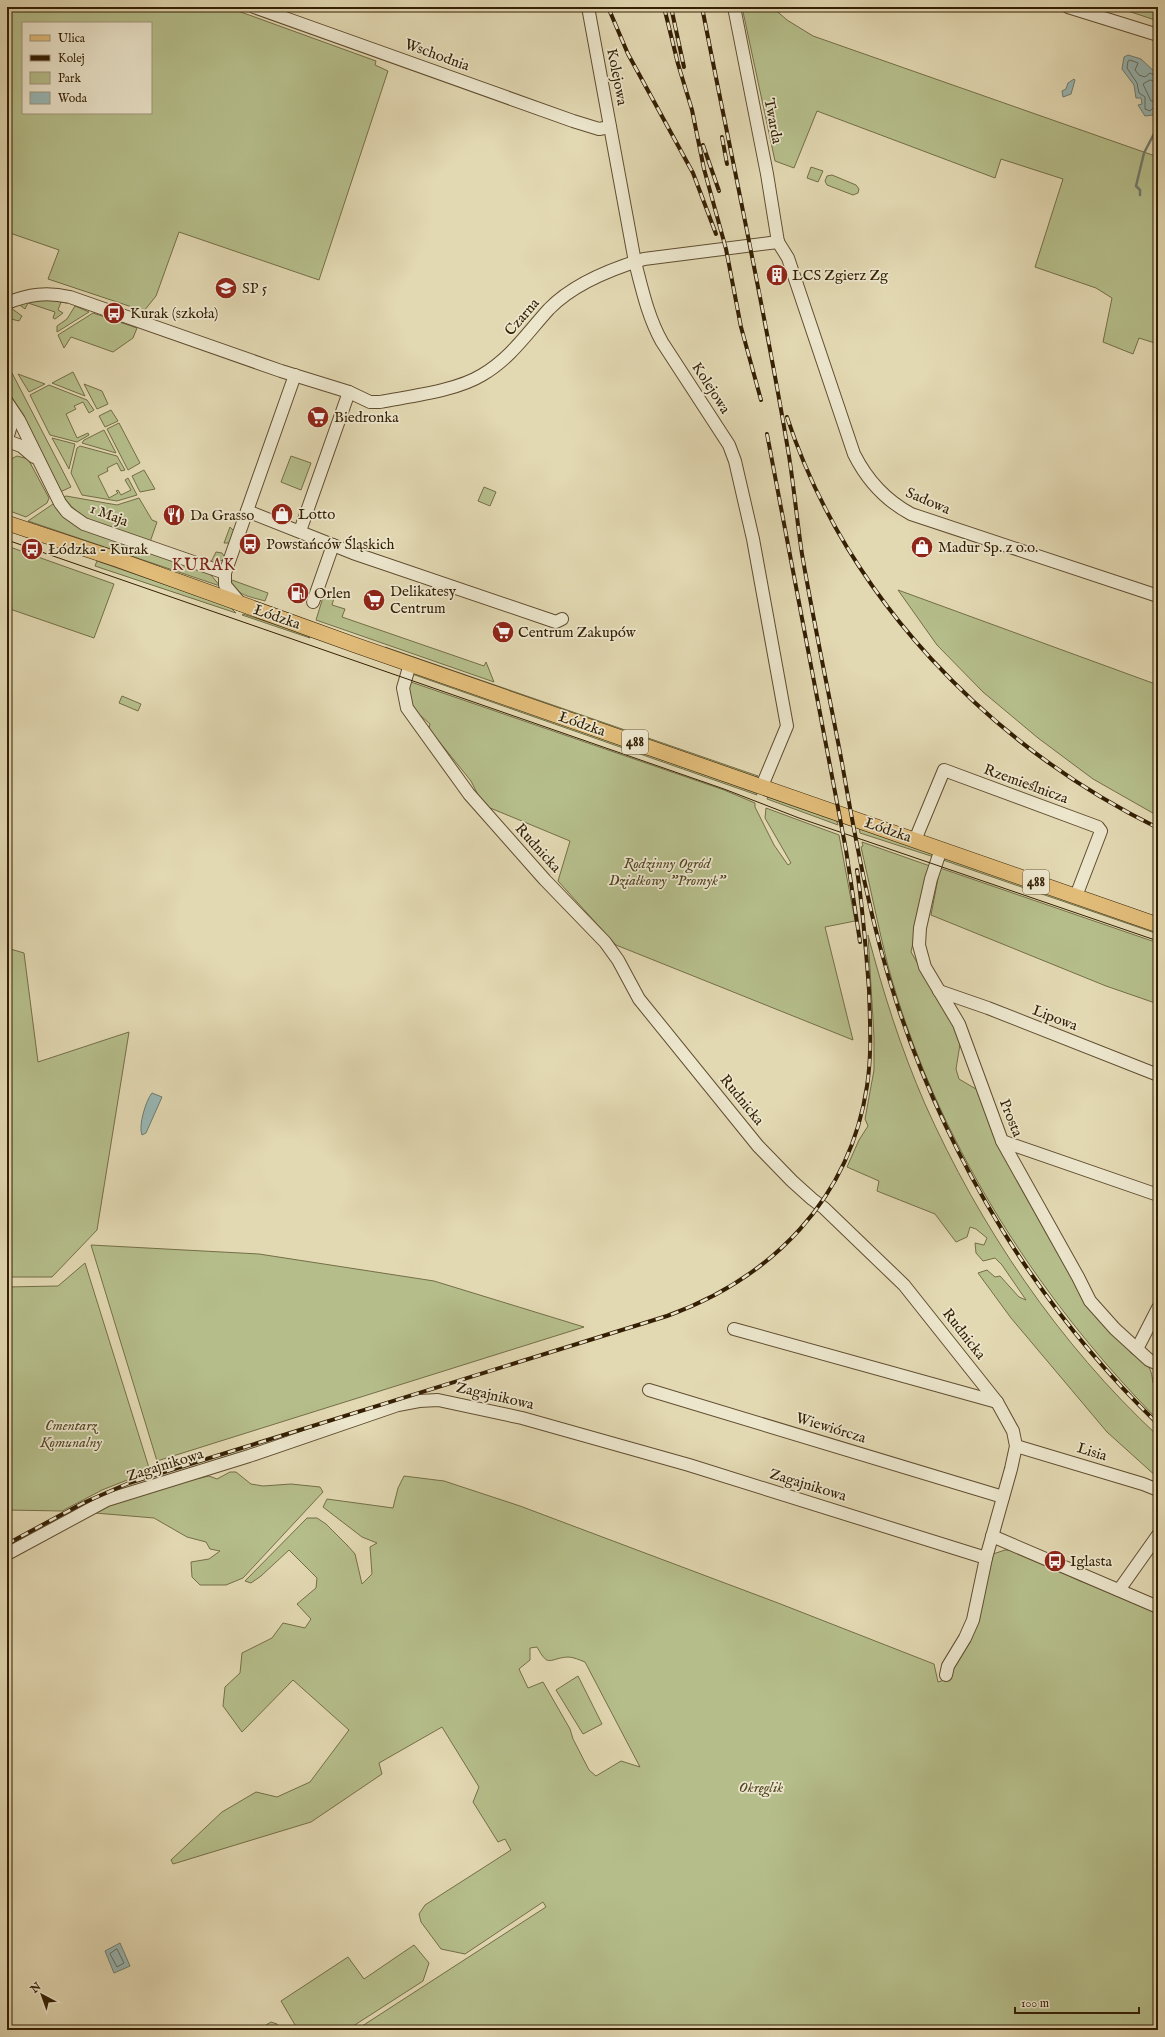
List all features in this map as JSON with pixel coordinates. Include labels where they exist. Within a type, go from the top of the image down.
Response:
[{"type":"main road","name":"Łódzka","points":[[7,523],[119,560],[410,664],[1158,925]]},
{"type":"street","name":"Wschodnia","points":[[254,7],[573,121],[599,129],[610,127]]},
{"type":"street","name":"Kolejowa","points":[[588,7],[636,262],[645,300],[655,330],[729,445],[735,461],[753,539],[787,726],[762,786]]},
{"type":"street","name":"Twarda","points":[[734,7],[767,174],[778,242]]},
{"type":"street","points":[[1068,7],[1158,35]]},
{"type":"street","name":"Czarna","points":[[295,375],[349,392],[370,402],[380,402],[457,385],[476,378],[503,361],[522,342],[549,309],[567,293],[583,284],[636,262],[778,242]]},
{"type":"street","name":"Sadowa","points":[[778,242],[788,258],[854,454],[864,472],[881,492],[896,506],[911,514],[1158,596]]},
{"type":"street","points":[[7,304],[38,294],[55,294],[70,297],[295,375],[224,573],[225,585],[240,604]]},
{"type":"street","points":[[300,530],[349,392]]},
{"type":"street","name":"1 Maja","points":[[7,403],[11,425],[7,440]]},
{"type":"street","name":"1 Maja","points":[[7,403],[19,420],[37,459],[60,503],[67,512],[78,520],[224,573]]},
{"type":"street","points":[[7,440],[21,446],[37,459]]},
{"type":"street","points":[[247,511],[300,530],[333,545],[556,622],[562,619]]},
{"type":"street","points":[[313,602],[333,545]]},
{"type":"street","name":"Rudnicka","points":[[410,664],[403,688],[407,708],[469,794],[545,880],[605,942],[618,960],[639,999],[758,1146],[812,1200],[824,1208],[894,1273],[997,1402],[1011,1426],[1016,1446],[986,1558],[973,1620],[965,1638],[948,1666],[946,1675]]},
{"type":"street","name":"Rzemieślnicza","points":[[915,840],[944,770],[1098,827],[1101,831],[1076,896]]},
{"type":"street","name":"Prosta","points":[[941,849],[931,878],[922,912],[919,936],[925,967],[959,1024],[1002,1141],[1078,1276],[1090,1301],[1115,1329],[1149,1360],[1158,1364]]},
{"type":"street","name":"Lipowa","points":[[939,991],[988,1008],[1158,1075]]},
{"type":"street","points":[[1002,1141],[1158,1195]]},
{"type":"street","points":[[1138,1349],[1158,1308]]},
{"type":"street","points":[[734,1329],[997,1402]]},
{"type":"street","name":"Wiewiórcza","points":[[649,1390],[1003,1497]]},
{"type":"street","name":"Zagajnikowa","points":[[7,1554],[86,1510],[133,1491],[249,1456],[398,1405],[414,1401],[438,1400],[522,1418],[689,1465],[986,1558]]},
{"type":"street","name":"Lisia","points":[[1016,1446],[1158,1490]]},
{"type":"street","points":[[1119,1590],[1158,1535]]},
{"type":"street","points":[[992,1536],[1158,1607]]},
{"type":"green space","points":[[7,7],[227,7],[376,61],[375,65],[388,71],[319,280],[179,232],[156,296],[144,311],[48,279],[59,250],[7,232]]},
{"type":"green space","points":[[742,7],[772,7],[787,20],[813,36],[1158,157],[1158,344],[1139,338],[1133,354],[1103,342],[1112,298],[1096,288],[1035,267],[1063,179],[1001,159],[995,178],[817,111],[794,168],[775,161]]},
{"type":"green space","points":[[1116,7],[1158,7],[1158,21]]},
{"type":"green space","points":[[811,167],[823,171],[818,182],[807,178]]},
{"type":"green space","points":[[832,175],[856,185],[859,189],[858,193],[853,195],[827,185],[825,181],[827,176]]},
{"type":"green space","points":[[36,300],[60,300],[67,303],[61,302],[58,310],[63,313],[55,319],[53,318],[55,312],[28,303],[25,309],[20,304]]},
{"type":"green space","points":[[75,306],[89,312],[57,332],[57,326],[67,319]]},
{"type":"green space","points":[[11,308],[22,316],[19,321],[7,318],[7,310]]},
{"type":"green space","points":[[93,313],[137,328],[133,338],[113,352],[71,337],[64,348],[58,335]]},
{"type":"green space","points":[[7,370],[12,373],[71,487],[60,492],[7,389]]},
{"type":"green space","points":[[73,372],[85,396],[52,383]]},
{"type":"green space","points":[[18,374],[45,384],[29,392]]},
{"type":"green space","points":[[84,384],[102,391],[108,404],[97,409]]},
{"type":"green space","points":[[49,385],[87,400],[94,410],[89,413],[83,402],[74,406],[76,409],[66,414],[77,438],[88,433],[89,435],[77,442],[50,435],[30,395]]},
{"type":"green space","points":[[111,410],[118,421],[105,427],[99,416]]},
{"type":"green space","points":[[119,423],[140,463],[128,470],[107,429]]},
{"type":"green space","points":[[104,430],[116,453],[82,443],[84,440]]},
{"type":"green space","points":[[52,438],[75,444],[69,469]]},
{"type":"green space","points":[[80,446],[117,456],[125,470],[121,471],[117,463],[107,468],[108,471],[98,476],[109,498],[118,493],[116,491],[118,490],[121,495],[131,490],[125,480],[128,478],[137,495],[117,501],[82,495],[71,473],[77,448]]},
{"type":"green space","points":[[17,456],[28,459],[49,498],[47,503],[26,517],[7,510],[7,465],[9,460]]},
{"type":"green space","points":[[291,456],[311,463],[301,490],[281,482]]},
{"type":"green space","points":[[144,470],[155,489],[140,492],[132,476]]},
{"type":"green space","points":[[484,487],[496,492],[490,506],[478,501]]},
{"type":"green space","points":[[66,496],[117,505],[139,498],[152,520],[157,522],[150,542],[115,531],[91,521],[72,507],[64,497]]},
{"type":"green space","points":[[53,504],[67,518],[201,569],[211,575],[220,586],[28,521]]},
{"type":"green space","points":[[230,527],[234,531],[230,543],[224,543]]},
{"type":"green space","points":[[7,546],[114,584],[94,638],[7,608]]},
{"type":"green space","points":[[216,552],[222,553],[224,556],[223,560],[215,563],[211,562]]},
{"type":"green space","points":[[97,561],[230,607],[236,613],[95,566]]},
{"type":"green space","points":[[229,579],[268,593],[265,601],[239,592],[232,585]]},
{"type":"green space","points":[[898,590],[1158,685],[1158,816],[1093,779],[1038,738],[983,692],[937,645]]},
{"type":"green space","points":[[324,594],[334,598],[332,605],[345,609],[342,617],[484,666],[486,662],[494,682],[316,620]]},
{"type":"green space","points":[[243,614],[306,634],[310,638],[242,615]]},
{"type":"green space","points":[[385,647],[758,776],[756,777],[385,649]]},
{"type":"green space","points":[[413,672],[756,793],[757,795],[412,674]]},
{"type":"green space","name":"Rodzinny Ogród Działkowy \"Promyk\"","points":[[408,681],[724,790],[755,803],[755,807],[774,845],[788,865],[791,863],[765,818],[766,808],[839,835],[855,921],[825,927],[853,1040],[616,945],[558,881],[570,841],[483,805],[471,781],[429,729],[430,724],[420,715],[417,717],[409,707]]},
{"type":"green space","points":[[122,696],[141,704],[138,711],[119,703]]},
{"type":"green space","points":[[768,796],[836,819],[838,825],[767,799]]},
{"type":"green space","points":[[859,827],[934,853],[934,857],[860,833]]},
{"type":"green space","points":[[862,842],[930,866],[911,952],[961,1038],[956,1069],[959,1079],[981,1092],[1037,1212],[1131,1353],[1141,1359],[1149,1368],[1153,1383],[1158,1387],[1158,1420],[1113,1371],[1070,1320],[1030,1266],[994,1210],[961,1152],[933,1091],[908,1029],[888,966],[861,847],[863,846]]},
{"type":"green space","points":[[944,858],[1158,931],[1158,934],[943,860]]},
{"type":"green space","points":[[940,868],[1158,943],[1158,1004],[1106,986],[931,915]]},
{"type":"green space","points":[[868,935],[893,1020],[916,1083],[947,1150],[971,1195],[1025,1282],[1055,1323],[1088,1363],[1158,1436],[1158,1478],[1107,1432],[1011,1318],[978,1273],[987,1270],[995,1277],[1000,1276],[1019,1297],[1026,1300],[1002,1265],[995,1258],[983,1261],[976,1253],[975,1243],[984,1245],[987,1238],[976,1229],[970,1227],[967,1237],[956,1242],[935,1214],[877,1191],[879,1181],[847,1167],[859,1140],[868,1126],[865,1119],[874,1070],[874,1037]]},
{"type":"green space","points":[[7,948],[24,953],[38,1062],[129,1032],[97,1230],[52,1277],[7,1277]]},
{"type":"green space","points":[[91,1245],[259,1254],[434,1281],[584,1327],[157,1461]]},
{"type":"green space","name":"Cmentarz Komunalny","points":[[85,1263],[150,1471],[102,1490],[62,1511],[7,1510],[7,1287],[58,1286]]},
{"type":"green space","points":[[230,1472],[236,1472],[251,1484],[263,1486],[291,1484],[320,1487],[323,1492],[243,1578],[226,1585],[200,1585],[192,1577],[191,1562],[209,1559],[220,1551],[210,1549],[206,1542],[187,1537],[154,1518],[95,1513],[96,1510],[175,1484],[209,1476],[217,1479]]},
{"type":"green space","name":"Okręglik","points":[[404,1476],[444,1481],[520,1506],[778,1603],[934,1664],[938,1682],[951,1678],[954,1663],[993,1554],[1005,1550],[1020,1551],[1080,1581],[1130,1599],[1158,1612],[1158,2030],[356,2030],[546,1907],[543,1902],[465,1954],[441,1949],[421,1922],[419,1914],[425,1905],[511,1850],[505,1839],[498,1842],[473,1802],[479,1787],[442,1727],[379,1763],[382,1774],[311,1822],[173,1864],[171,1860],[222,1812],[256,1792],[277,1797],[310,1782],[349,1730],[293,1680],[242,1732],[223,1706],[225,1687],[240,1673],[242,1653],[272,1638],[283,1623],[305,1628],[311,1619],[297,1604],[316,1588],[317,1578],[289,1550],[261,1576],[251,1583],[245,1581],[307,1518],[317,1518],[326,1524],[355,1554],[362,1584],[372,1574],[370,1547],[377,1543],[362,1537],[323,1507],[327,1499],[393,1508],[398,1488]],"holes":[[[537,1647],[544,1658],[550,1661],[568,1657],[585,1662],[640,1767],[621,1761],[596,1776],[589,1770],[573,1739],[570,1729],[543,1682],[528,1688],[519,1669],[530,1660],[530,1648]]]},
{"type":"green space","points":[[578,1676],[602,1724],[583,1734],[556,1690]]},
{"type":"green space","points":[[414,1945],[429,1963],[423,1981],[347,2030],[298,2030],[281,2001],[348,1957],[364,1979]]},
{"type":"green space","points":[[271,2022],[277,2024],[281,2030],[264,2030],[266,2025]]},
{"type":"water","points":[[1128,55],[1141,59],[1158,75],[1158,108],[1153,115],[1145,116],[1138,105],[1142,104],[1141,98],[1136,98],[1134,85],[1122,69],[1124,57]]},
{"type":"water","points":[[1074,79],[1071,94],[1063,97],[1062,91],[1066,89],[1068,83]]},
{"type":"water","points":[[152,1093],[162,1097],[146,1133],[142,1135],[141,1126],[143,1113],[147,1101]]},
{"type":"water","points":[[120,1943],[130,1966],[114,1973],[105,1951]]},
{"type":"waterway","points":[[1140,195],[1140,190],[1136,186],[1144,153],[1158,126]]},
{"type":"tram line","points":[[7,540],[724,789],[799,818],[1158,941]]},
{"type":"railway","points":[[608,7],[628,54],[693,173],[716,234]]},
{"type":"railway","points":[[664,7],[678,64],[692,110],[704,169],[726,249],[741,327],[761,400]]},
{"type":"railway","points":[[671,7],[684,67]]},
{"type":"railway","points":[[702,7],[769,343],[789,456],[802,554],[811,606],[859,853],[879,943],[896,1001],[917,1060],[942,1118],[970,1174],[1002,1229],[1036,1281],[1074,1331],[1114,1379],[1158,1424]]},
{"type":"railway","points":[[722,137],[727,164]]},
{"type":"railway","points":[[703,145],[719,191]]},
{"type":"railway","points":[[787,417],[813,483],[846,545],[886,604],[931,659],[982,709],[1037,754],[1096,794],[1158,828]]},
{"type":"railway","points":[[767,434],[846,850],[860,942]]},
{"type":"railway","points":[[7,1544],[83,1503],[129,1483],[667,1316],[705,1300],[740,1280],[772,1256],[800,1229],[824,1198],[843,1164],[858,1127],[869,1074],[870,1026],[869,990],[863,915],[857,870]]},
{"type":"place","name":"LCS Zgierz Zg","points":[[777,275]]},
{"type":"place","name":"SP 5","points":[[226,288]]},
{"type":"place","name":"Kurak (szkoła)","points":[[114,313]]},
{"type":"place","name":"Biedronka","points":[[318,417]]},
{"type":"place","name":"Lotto","points":[[282,514]]},
{"type":"place","name":"Da Grasso","points":[[174,515]]},
{"type":"place","name":"Powstańców Śląskich","points":[[250,544]]},
{"type":"place","name":"Madur Sp. z o.o.","points":[[922,547]]},
{"type":"place","name":"Łódzka - Kurak","points":[[32,549]]},
{"type":"place","name":"Orlen","points":[[298,593]]},
{"type":"place","name":"Delikatesy Centrum","points":[[374,600]]},
{"type":"place","name":"Centrum Zakupów","points":[[503,632]]},
{"type":"place","name":"Iglasta","points":[[1055,1561]]},
{"type":"district","name":"KURAK","points":[[204,566]]}]
